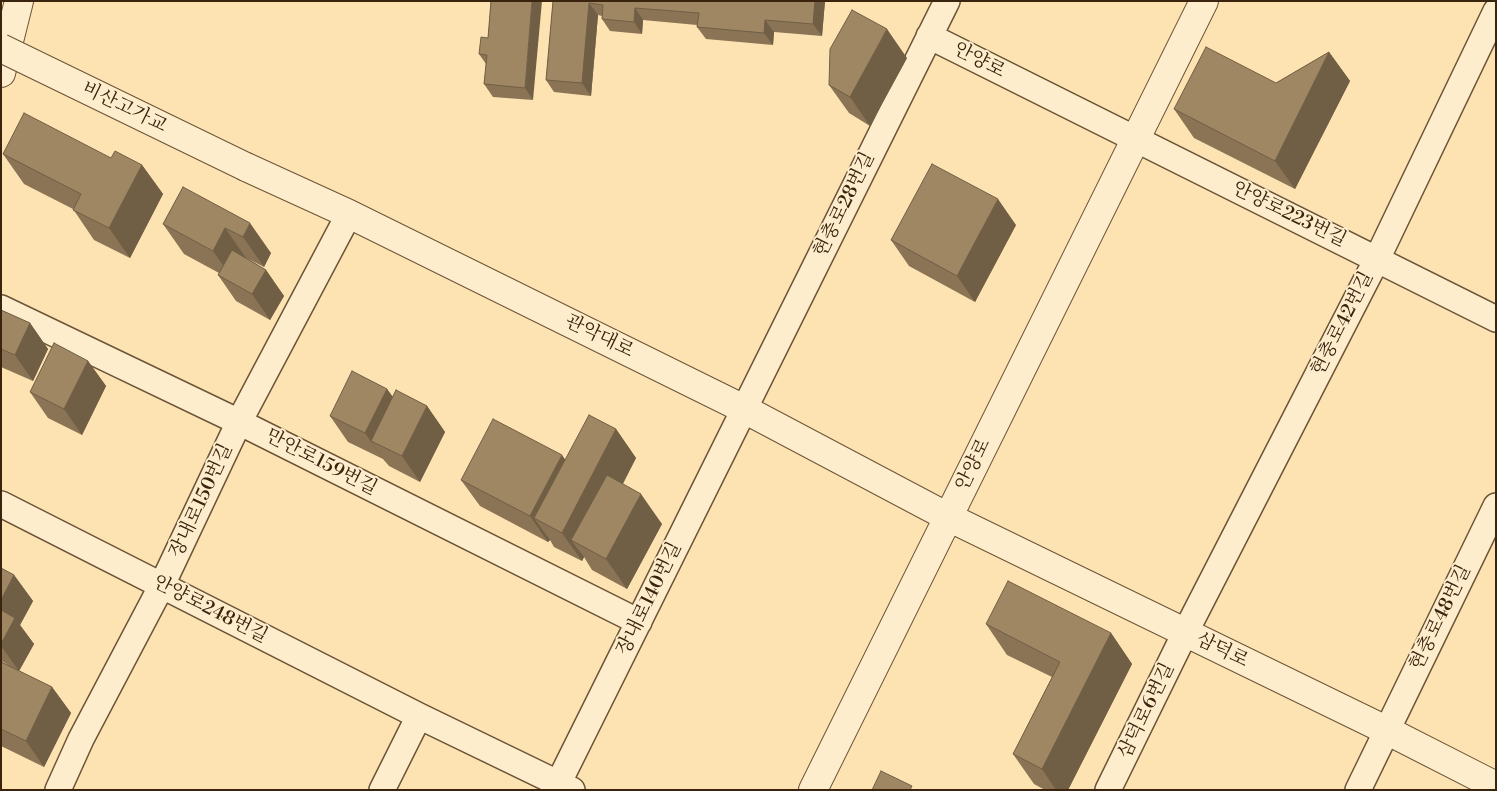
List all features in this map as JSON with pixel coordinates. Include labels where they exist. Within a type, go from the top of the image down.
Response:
[{"type":"street","points":[[1,73],[19,1]]},
{"type":"street","name":"현충로28번길","points":[[744,409],[947,1]]},
{"type":"street","name":"안양로","points":[[813,790],[1204,1]]},
{"type":"street","name":"현충로42번길","points":[[1185,633],[1377,259],[1496,12]]},
{"type":"street","name":"안양로","points":[[929,36],[1136,140]]},
{"type":"street","name":"비산고가교","points":[[1,48],[246,167]]},
{"type":"street","name":"안양로223번길","points":[[1136,140],[1496,319]]},
{"type":"street","name":"관악대로","points":[[246,167],[349,214],[744,409],[948,517]]},
{"type":"street","name":"장내로150번길","points":[[58,790],[81,738],[162,585],[239,422],[349,214]]},
{"type":"street","name":"만안로159번길","points":[[1,308],[239,422],[639,622]]},
{"type":"street","name":"장내로140번길","points":[[562,788],[639,622],[744,409]]},
{"type":"street","name":"안양로248번길","points":[[1,504],[562,788]]},
{"type":"street","name":"현충로48번길","points":[[1358,790],[1488,539],[1496,506]]},
{"type":"street","name":"삼덕로","points":[[948,517],[1388,731],[1496,786]]},
{"type":"street","name":"삼덕로6번길","points":[[1108,790],[1185,633]]},
{"type":"street","points":[[382,790],[419,716]]},
{"type":"building","points":[[491,1],[532,1],[525,88],[484,84],[487,55],[479,54],[481,37],[488,38]]},
{"type":"building","points":[[553,1],[815,1],[813,24],[765,20],[764,33],[697,27],[699,13],[635,8],[634,22],[602,19],[603,5],[589,3],[582,83],[546,80]]},
{"type":"building","points":[[852,10],[887,29],[850,97],[829,85],[830,49]]},
{"type":"building","points":[[1206,47],[1276,83],[1329,52],[1275,161],[1174,109]]},
{"type":"building","points":[[24,113],[111,158],[115,151],[142,165],[109,228],[73,210],[81,194],[3,154]]},
{"type":"building","points":[[932,164],[998,199],[957,276],[891,240]]},
{"type":"building","points":[[183,187],[250,223],[243,237],[225,228],[213,251],[163,224]]},
{"type":"building","points":[[232,250],[266,270],[252,294],[218,275]]},
{"type":"building","points":[[1,310],[30,323],[15,355],[1,349]]},
{"type":"building","points":[[54,343],[88,361],[64,409],[30,392]]},
{"type":"building","points":[[352,371],[387,389],[365,433],[330,416]]},
{"type":"building","points":[[396,390],[427,406],[402,456],[371,441]]},
{"type":"building","points":[[589,415],[616,429],[562,533],[534,518]]},
{"type":"building","points":[[493,419],[562,455],[530,516],[461,480]]},
{"type":"building","points":[[607,475],[641,494],[606,559],[571,540]]},
{"type":"building","points":[[1,568],[14,575],[1,600]]},
{"type":"building","points":[[1008,581],[1111,633],[1042,769],[1013,754],[1060,662],[986,624]]},
{"type":"building","points":[[1,610],[15,618],[1,644]]},
{"type":"building","points":[[1,662],[52,687],[26,741],[1,729]]},
{"type":"building","points":[[881,771],[912,786],[910,790],[872,790]]}]
